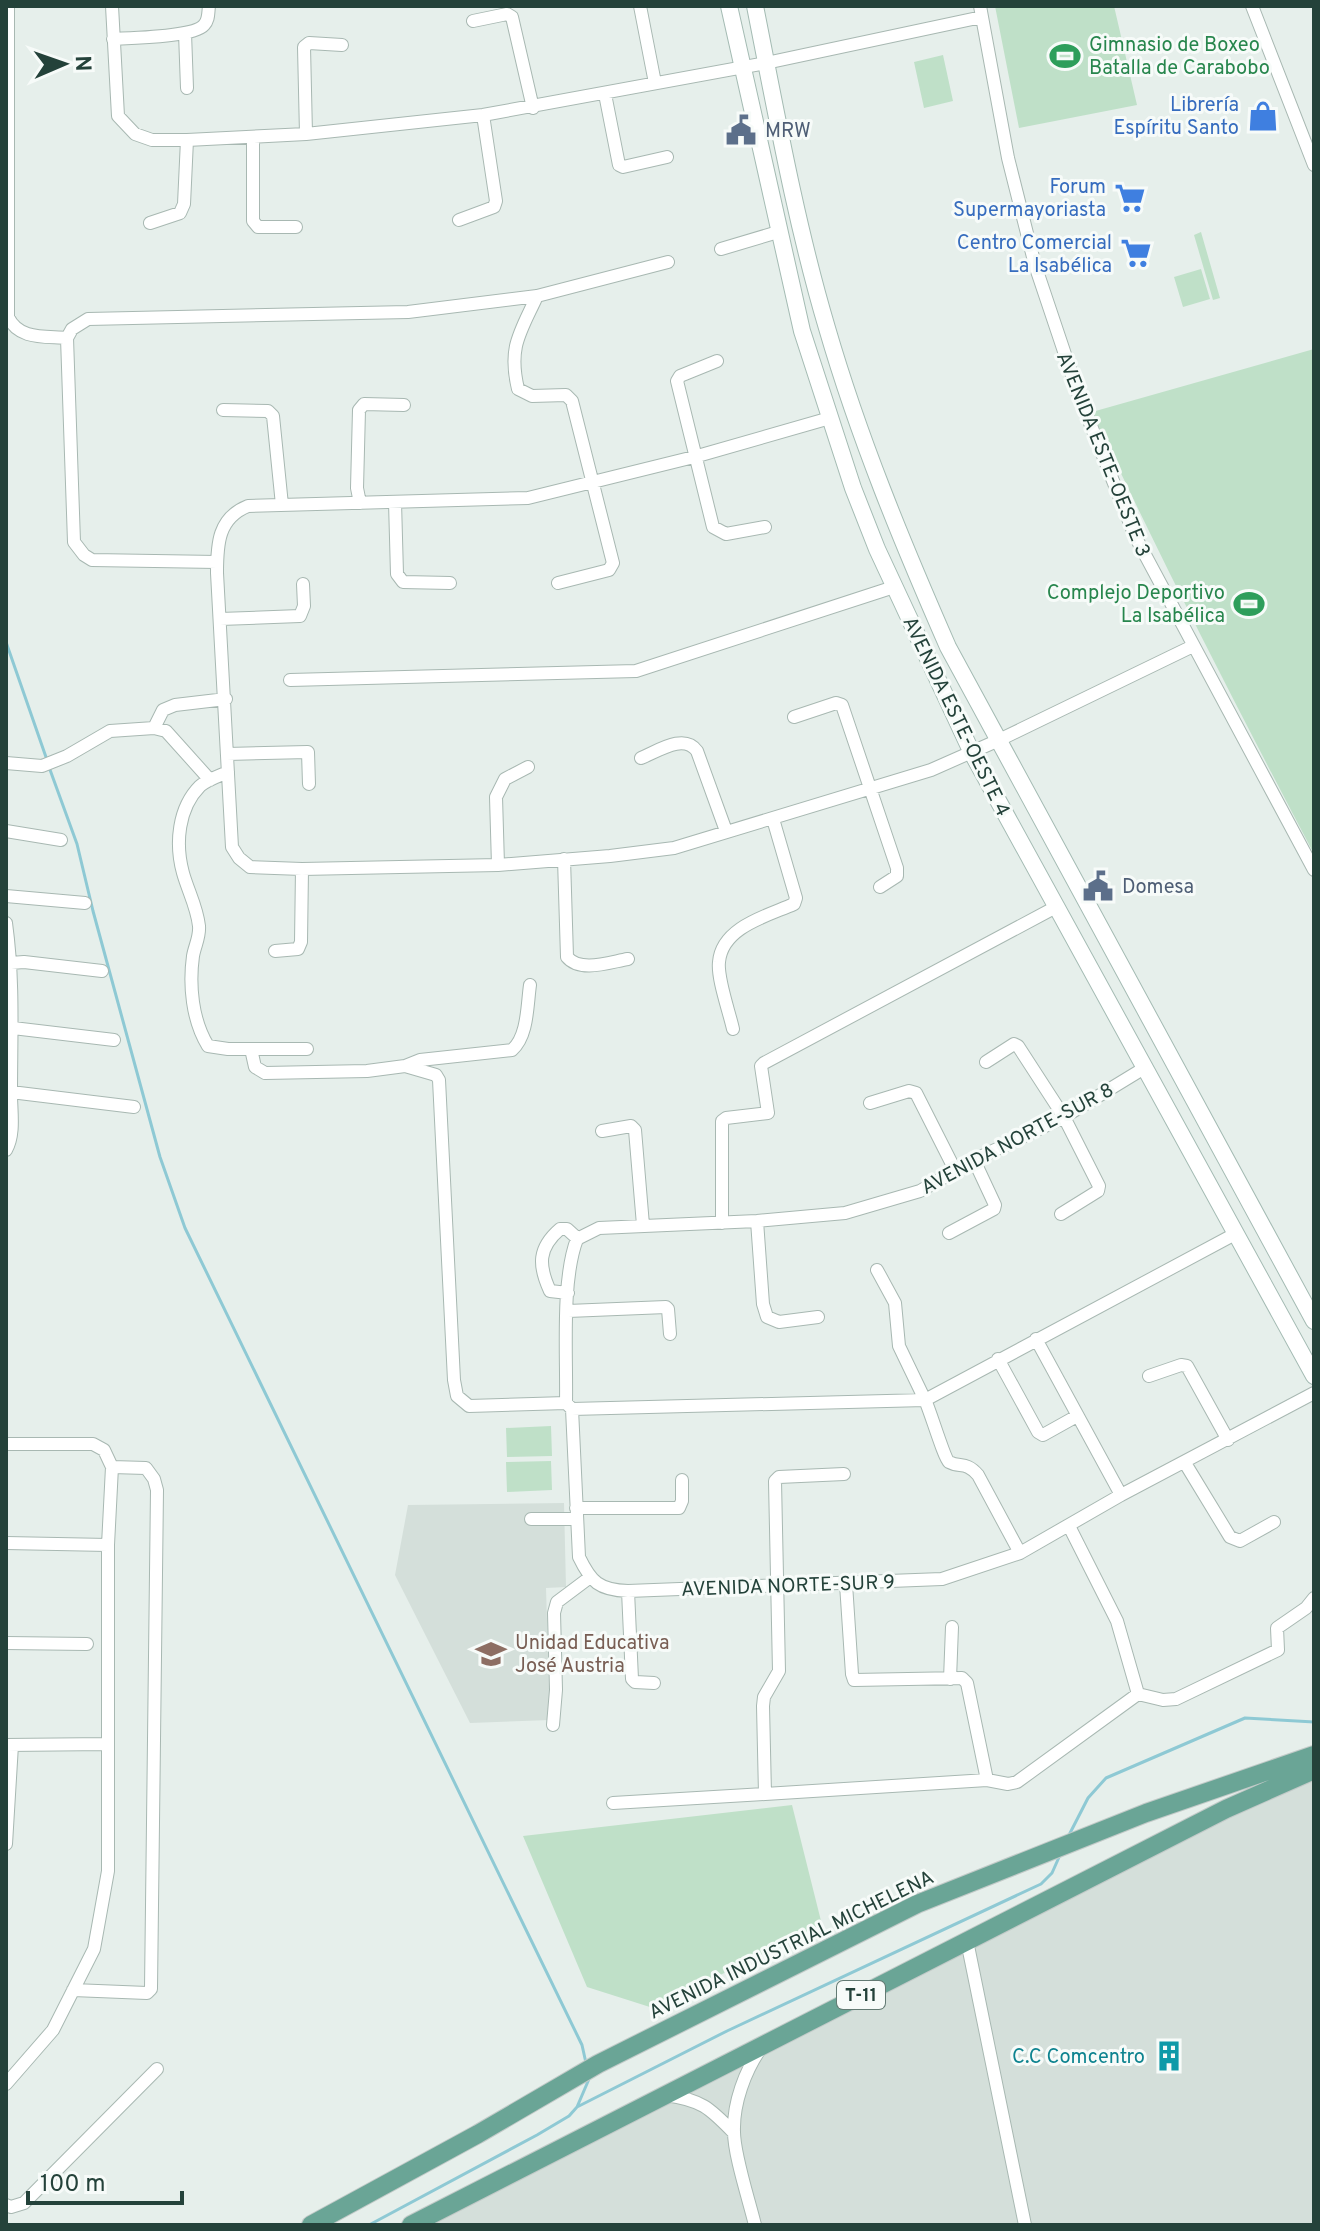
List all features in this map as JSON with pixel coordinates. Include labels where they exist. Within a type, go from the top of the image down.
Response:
[{"type":"main road","name":"AVENIDA ESTE-OESTE 4","points":[[729,6],[802,331],[853,488],[894,587],[972,753],[1314,1376]]},
{"type":"main road","points":[[755,6],[826,325],[886,503],[948,647],[1314,1321]]},
{"type":"main road","name":"AVENIDA INDUSTRIAL MICHELENA","points":[[311,2225],[478,2134],[590,2068],[917,1904],[1092,1834],[1314,1755]]},
{"type":"main road","name":"T-11","points":[[411,2225],[1226,1809],[1314,1770]]},
{"type":"street","points":[[8,6],[8,317],[13,328],[23,334],[67,338]]},
{"type":"street","points":[[112,6],[118,116],[135,134],[152,140],[306,134],[533,108],[766,63],[981,11]]},
{"type":"street","points":[[113,39],[202,29],[207,21],[209,6]]},
{"type":"street","points":[[640,6],[655,83]]},
{"type":"street","points":[[1252,6],[1314,165]]},
{"type":"street","name":"AVENIDA ESTE-OESTE 3","points":[[981,11],[1008,158],[1035,265],[1059,342],[1135,536],[1314,870]]},
{"type":"street","points":[[473,21],[507,14],[512,17],[533,108]]},
{"type":"street","points":[[185,33],[187,88]]},
{"type":"street","points":[[306,134],[304,47],[309,43],[342,45]]},
{"type":"street","points":[[605,94],[619,165],[623,167],[667,157]]},
{"type":"street","points":[[459,220],[494,207],[496,201],[483,115]]},
{"type":"street","points":[[253,138],[253,221],[258,227],[296,227]]},
{"type":"street","points":[[150,223],[180,213],[184,204],[187,140]]},
{"type":"street","points":[[721,249],[778,232]]},
{"type":"street","points":[[217,562],[92,560],[74,542],[67,338],[72,329],[88,319],[408,312],[537,296],[668,262]]},
{"type":"street","points":[[537,296],[514,347],[513,362],[518,389],[532,396],[566,395],[572,401],[613,563],[609,570],[558,583]]},
{"type":"street","points":[[717,361],[680,376],[677,381],[713,527],[726,534],[765,527]]},
{"type":"street","points":[[360,503],[357,488],[359,410],[364,404],[404,405]]},
{"type":"street","points":[[223,410],[268,411],[273,416],[282,505]]},
{"type":"street","points":[[830,418],[694,457],[528,498],[248,506],[235,511],[223,528],[217,562],[232,847],[239,858],[250,867],[302,869],[498,865],[674,848],[931,770],[1193,646]]},
{"type":"street","points":[[395,502],[397,574],[403,582],[450,583]]},
{"type":"street","points":[[220,619],[300,616],[304,606],[303,584]]},
{"type":"street","points":[[290,680],[636,671],[894,587]]},
{"type":"street","points":[[154,728],[163,710],[175,705],[226,699]]},
{"type":"street","points":[[794,717],[836,703],[842,705],[897,868],[897,876],[880,887]]},
{"type":"street","points":[[6,762],[42,766],[67,756],[110,731],[154,728],[166,731],[210,780]]},
{"type":"street","points":[[641,758],[684,741],[692,744],[726,831]]},
{"type":"street","points":[[227,754],[308,752],[309,784]]},
{"type":"street","points":[[498,865],[496,797],[505,779],[528,767]]},
{"type":"street","points":[[228,772],[202,784],[182,815],[179,834],[183,873],[199,923],[192,965],[193,997],[201,1034],[208,1046],[228,1049],[307,1049]]},
{"type":"street","points":[[733,1029],[718,963],[724,944],[738,930],[794,904],[796,898],[773,819]]},
{"type":"street","points":[[6,831],[61,840]]},
{"type":"street","points":[[564,859],[567,957],[581,966],[628,959]]},
{"type":"street","points":[[275,951],[298,949],[301,942],[302,869]]},
{"type":"street","points":[[6,896],[85,903]]},
{"type":"street","points":[[722,1223],[722,1121],[768,1113],[761,1066],[764,1063],[1056,907]]},
{"type":"street","points":[[6,923],[13,1028],[7,1148]]},
{"type":"street","points":[[11,963],[102,971]]},
{"type":"street","points":[[251,1049],[255,1067],[272,1074],[367,1071],[405,1066],[420,1060],[512,1050],[519,1044],[523,1031],[530,985]]},
{"type":"street","points":[[13,1028],[114,1040]]},
{"type":"street","points":[[986,1062],[1014,1044],[1018,1046],[1064,1117],[1099,1186],[1098,1191],[1061,1214]]},
{"type":"street","points":[[405,1066],[436,1075],[439,1080],[454,1380],[457,1396],[469,1406],[925,1400],[1235,1234]]},
{"type":"street","name":"AVENIDA NORTE-SUR 8","points":[[578,1239],[599,1228],[757,1221],[845,1213],[920,1191],[974,1160],[1064,1117],[1146,1067]]},
{"type":"street","points":[[870,1103],[909,1091],[916,1093],[955,1170]]},
{"type":"street","points":[[11,1092],[134,1107]]},
{"type":"street","points":[[602,1131],[631,1126],[635,1130],[643,1225]]},
{"type":"street","points":[[949,1233],[994,1209],[995,1205],[974,1160]]},
{"type":"street","points":[[757,1221],[763,1304],[767,1317],[779,1322],[818,1317]]},
{"type":"street","points":[[553,1725],[556,1690],[554,1613],[557,1602],[589,1578],[579,1557],[569,1406],[568,1293],[570,1257],[578,1239],[567,1229],[560,1229],[546,1241],[542,1255],[543,1276],[550,1291],[568,1293]]},
{"type":"street","points":[[877,1270],[895,1303],[899,1346],[938,1431],[945,1459],[972,1468],[978,1475],[1020,1553]]},
{"type":"street","points":[[568,1311],[666,1307],[670,1334]]},
{"type":"street","points":[[1036,1339],[1121,1495]]},
{"type":"street","points":[[998,1359],[1038,1432],[1043,1435],[1077,1416]]},
{"type":"street","points":[[1149,1376],[1181,1365],[1187,1366],[1228,1440]]},
{"type":"street","name":"AVENIDA NORTE-SUR 9","points":[[589,1578],[612,1591],[942,1579],[1020,1553],[1121,1495],[1314,1393]]},
{"type":"street","points":[[6,1444],[93,1444],[104,1450],[112,1467],[108,1545],[108,1871],[94,1949],[53,2030],[6,2084]]},
{"type":"street","points":[[1185,1463],[1230,1537],[1240,1541],[1274,1522]]},
{"type":"street","points":[[73,1990],[147,1993],[151,1989],[157,1490],[146,1468],[112,1467]]},
{"type":"street","points":[[765,1794],[764,1697],[779,1671],[775,1481],[779,1477],[844,1474]]},
{"type":"street","points":[[531,1519],[679,1508],[682,1480]]},
{"type":"street","points":[[1069,1526],[1117,1621],[1138,1694]]},
{"type":"street","points":[[6,1543],[108,1545]]},
{"type":"street","points":[[846,1584],[854,1680],[962,1678],[967,1683],[987,1780]]},
{"type":"street","points":[[628,1591],[632,1679],[635,1682],[654,1683]]},
{"type":"street","points":[[613,1803],[987,1780],[1008,1784],[1017,1782],[1138,1694],[1163,1700],[1176,1699],[1278,1650],[1277,1628],[1306,1608],[1314,1598]]},
{"type":"street","points":[[950,1679],[952,1627]]},
{"type":"street","points":[[6,1643],[87,1644]]},
{"type":"street","points":[[6,1844],[9,1745],[108,1744]]},
{"type":"street","points":[[967,1941],[1025,2225]]},
{"type":"street","points":[[755,2225],[734,2133],[739,2095],[751,2063],[763,2045]]},
{"type":"street","points":[[6,2205],[11,2207],[24,2203],[157,2069]]},
{"type":"street","points":[[665,2095],[692,2099],[714,2112],[734,2133]]},
{"type":"shaded area","name":"Unidad Educativa José Austria","points":[[564,1503],[566,1587],[546,1588],[550,1720],[470,1723],[395,1575],[408,1505]]},
{"type":"shaded area","points":[[1314,1771],[1314,2225],[413,2225]]},
{"type":"green space","name":"Gimnasio de Boxeo Batalla de Carabobo","points":[[995,6],[1114,6],[1137,105],[1019,128]]},
{"type":"green space","points":[[943,55],[953,101],[924,108],[914,62]]},
{"type":"green space","points":[[1201,232],[1220,298],[1213,300],[1194,235]]},
{"type":"green space","points":[[1201,269],[1210,299],[1183,307],[1174,277]]},
{"type":"green space","name":"Complejo Deportivo La Isabélica","points":[[1314,349],[1314,854],[1200,634],[1092,412]]},
{"type":"green space","points":[[551,1426],[552,1456],[507,1457],[506,1428]]},
{"type":"green space","points":[[551,1461],[552,1490],[507,1492],[506,1462]]},
{"type":"green space","points":[[792,1805],[822,1925],[653,2008],[587,1987],[523,1836]]},
{"type":"waterway","points":[[6,642],[47,760]]},
{"type":"waterway","points":[[49,767],[77,844],[160,1157],[185,1228],[582,2045],[586,2063]]},
{"type":"waterway","points":[[1068,1837],[1088,1798],[1106,1778],[1245,1718],[1314,1722]]},
{"type":"waterway","points":[[369,2225],[537,2135],[569,2116],[577,2107],[727,2031],[1041,1884],[1052,1873],[1060,1855]]},
{"type":"waterway","points":[[577,2107],[589,2079]]},
{"type":"place","name":"Gimnasio de Boxeo Batalla de Carabobo","points":[[1065,56]]},
{"type":"place","name":"Librería Espíritu Santo","points":[[1263,116]]},
{"type":"place","name":"MRW","points":[[741,130]]},
{"type":"place","name":"Forum Supermayoriasta","points":[[1130,198]]},
{"type":"place","name":"Centro Comercial La Isabélica","points":[[1136,253]]},
{"type":"place","name":"Complejo Deportivo La Isabélica","points":[[1249,604]]},
{"type":"place","name":"Domesa","points":[[1098,886]]},
{"type":"place","name":"Unidad Educativa José Austria","points":[[491,1654]]},
{"type":"place","name":"C.C Comcentro","points":[[1169,2056]]}]
